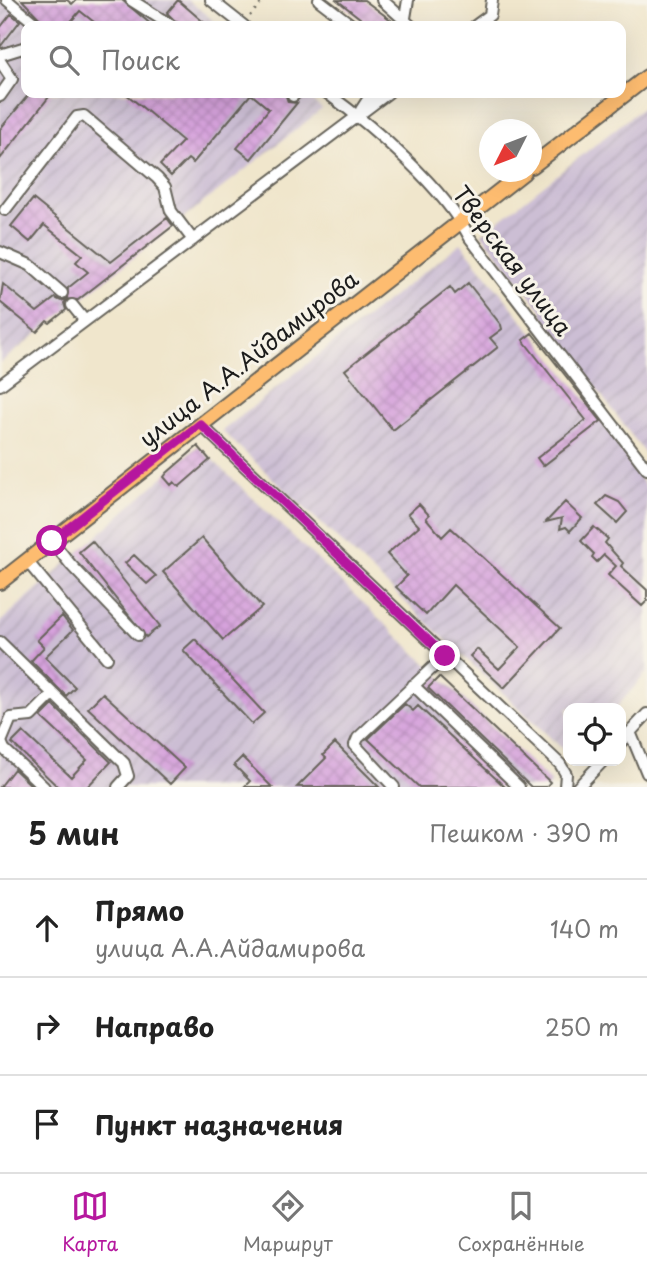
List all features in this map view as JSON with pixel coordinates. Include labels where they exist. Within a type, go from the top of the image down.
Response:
[{"type":"main road","points":[[626,93],[647,77]]},
{"type":"main road","points":[[542,158],[620,98]]},
{"type":"main road","name":"улица А.А.Айдамирова","points":[[0,582],[511,182]]},
{"type":"street","points":[[0,4],[5,0],[32,21]]},
{"type":"street","points":[[131,0],[164,21]]},
{"type":"street","points":[[211,0],[237,21]]},
{"type":"street","points":[[319,0],[346,21]]},
{"type":"street","points":[[382,0],[407,21]]},
{"type":"street","points":[[408,0],[408,21]]},
{"type":"street","points":[[481,21],[489,15],[492,0]]},
{"type":"street","points":[[0,55],[21,49]]},
{"type":"street","points":[[0,61],[12,79],[0,96]]},
{"type":"street","name":"Тверская улица","points":[[334,98],[358,115],[454,209],[470,238],[647,470]]},
{"type":"street","points":[[358,115],[369,98]]},
{"type":"street","points":[[0,385],[381,98]]},
{"type":"street","points":[[5,210],[81,115],[158,178],[165,187],[171,211],[193,240]]},
{"type":"street","points":[[0,252],[30,265],[62,293]]},
{"type":"street","points":[[72,305],[85,321]]},
{"type":"street","points":[[200,424],[560,764],[566,774],[565,787]]},
{"type":"street","points":[[52,541],[71,565],[138,635]]},
{"type":"street","points":[[27,561],[107,658]]},
{"type":"street","points":[[0,642],[124,763],[128,776],[118,787]]},
{"type":"street","points":[[394,787],[358,752],[355,745],[358,738],[445,656]]},
{"type":"street","points":[[413,685],[519,787]]},
{"type":"street","points":[[44,787],[4,749],[1,742],[11,718],[31,716],[53,694]]},
{"type":"street","points":[[626,736],[647,714]]},
{"type":"street","points":[[630,732],[647,773]]},
{"type":"street","points":[[578,787],[598,766]]},
{"type":"path","points":[[246,21],[264,0]]},
{"type":"shaded area","points":[[0,0],[188,0],[214,21],[21,21],[21,98],[308,98],[322,109],[0,363]]},
{"type":"shaded area","points":[[647,104],[647,456],[542,316],[542,311],[482,234]]},
{"type":"shaded area","points":[[461,243],[602,420],[647,489],[647,672],[620,703],[563,703],[563,749],[222,431]]},
{"type":"shaded area","points":[[198,446],[552,783],[548,787],[0,787],[0,622]]},
{"type":"building","points":[[22,0],[67,0],[72,4],[76,0],[122,0],[147,21],[93,21],[80,11],[71,21],[42,21]]},
{"type":"building","points":[[178,0],[202,21],[175,21],[167,13]]},
{"type":"building","points":[[337,0],[364,0],[392,21],[364,21]]},
{"type":"building","points":[[11,14],[20,21],[0,47],[0,28]]},
{"type":"building","points":[[26,98],[48,98],[0,159],[0,129]]},
{"type":"building","points":[[131,98],[248,98],[193,163],[188,159],[171,176],[160,165],[183,141]]},
{"type":"building","points":[[256,98],[287,98],[288,102],[297,103],[251,159],[237,148],[269,109]]},
{"type":"building","points":[[33,199],[111,262],[167,218],[173,226],[78,300],[68,299],[64,303],[66,310],[50,323],[47,321],[37,332],[0,302],[3,284],[37,312],[55,298],[61,301],[67,299],[68,288],[88,272],[76,262],[82,255],[44,225],[30,242],[11,226]]},
{"type":"building","points":[[468,283],[501,325],[502,329],[490,338],[498,347],[393,430],[345,370],[450,287],[455,294]]},
{"type":"building","points":[[532,333],[601,421],[543,466],[537,458],[586,420],[523,340]]},
{"type":"building","points":[[198,446],[210,460],[179,487],[174,482],[171,485],[164,477]]},
{"type":"building","points":[[606,496],[619,502],[627,512],[617,523],[597,505]]},
{"type":"building","points":[[565,502],[582,518],[570,531],[566,527],[560,529],[562,518],[546,522]]},
{"type":"building","points":[[419,504],[429,515],[426,518],[442,537],[451,528],[560,628],[504,688],[470,656],[477,649],[499,669],[520,647],[453,585],[426,615],[396,587],[407,576],[387,554],[419,526],[408,514]]},
{"type":"building","points":[[594,527],[608,539],[605,543],[623,563],[621,566],[647,590],[647,601],[642,606],[608,575],[616,566],[604,555],[597,562],[592,557],[594,554],[581,541]]},
{"type":"building","points":[[202,538],[262,607],[223,640],[163,572]]},
{"type":"building","points":[[92,541],[160,626],[146,637],[79,552]]},
{"type":"building","points":[[134,555],[156,576],[147,584],[125,563]]},
{"type":"building","points":[[62,616],[73,630],[45,657],[75,687],[66,696],[31,661],[44,647],[37,640]]},
{"type":"building","points":[[195,639],[264,713],[252,724],[183,650]]},
{"type":"building","points":[[439,677],[550,782],[546,787],[531,787],[428,688]]},
{"type":"building","points":[[103,693],[185,768],[170,784],[88,708]]},
{"type":"building","points":[[405,704],[413,711],[418,706],[505,787],[419,787],[368,739]]},
{"type":"building","points":[[53,705],[111,762],[87,787],[58,787],[12,743],[23,732],[71,777],[87,760],[41,717]]},
{"type":"building","points":[[335,743],[379,787],[297,787],[326,758],[323,755]]},
{"type":"building","points":[[242,757],[272,787],[244,787],[250,781],[234,765]]},
{"type":"building","points":[[14,769],[33,787],[0,787]]},
{"type":"route","points":[[52,541],[200,424],[445,656]]}]
